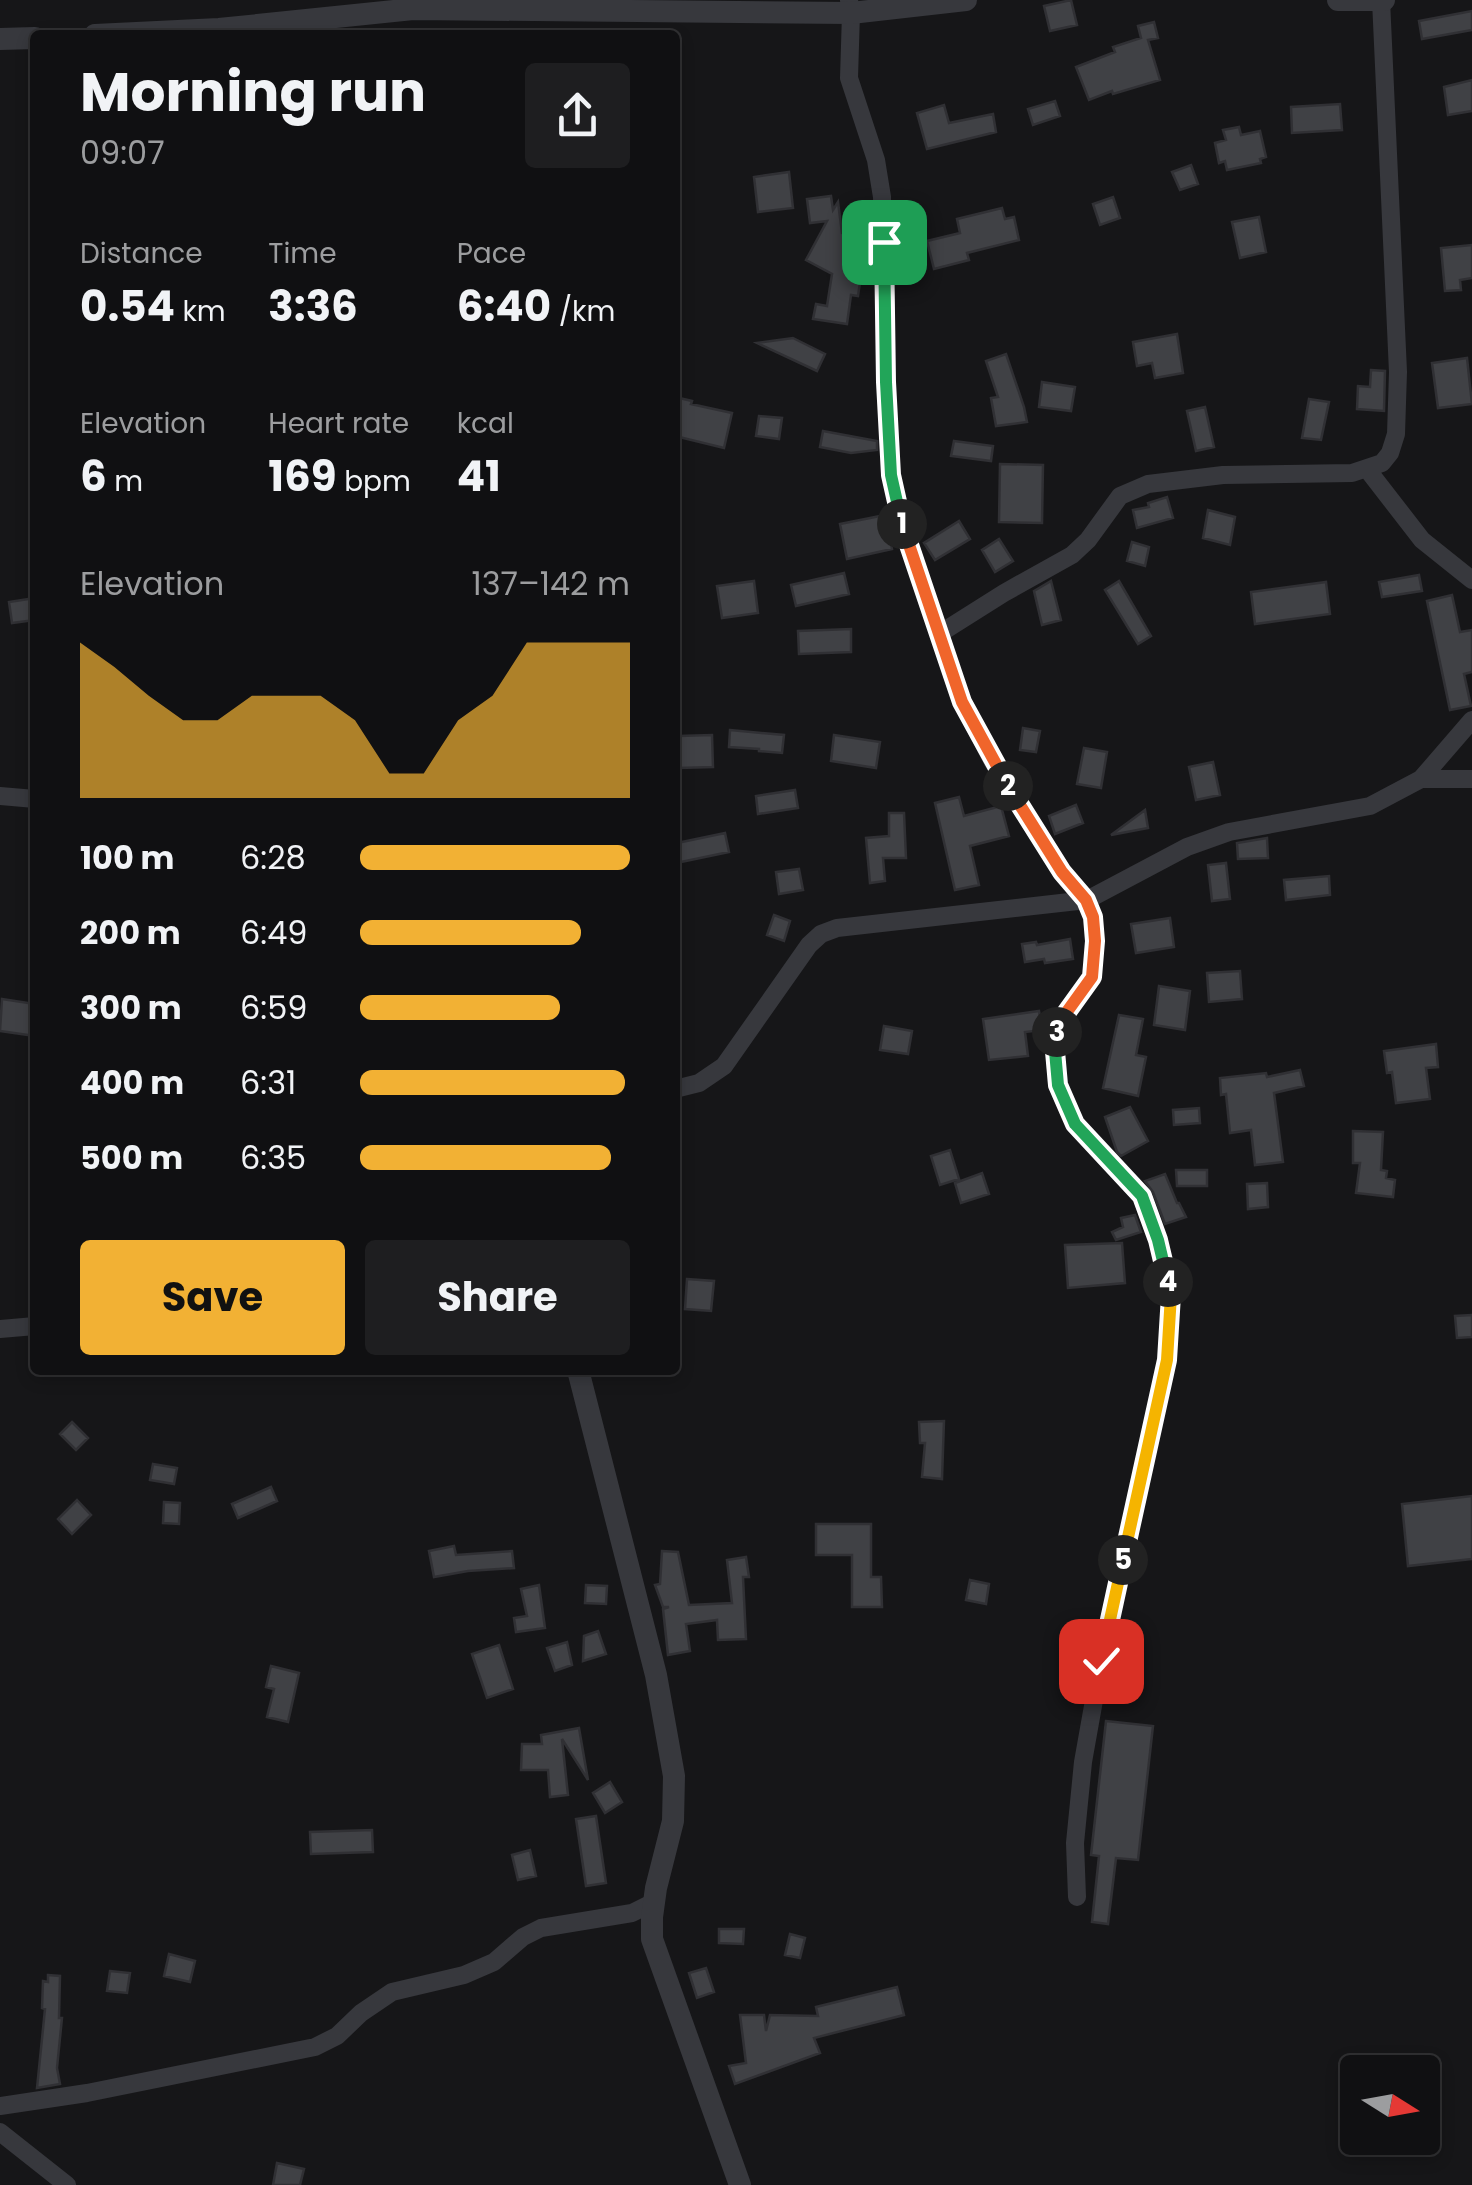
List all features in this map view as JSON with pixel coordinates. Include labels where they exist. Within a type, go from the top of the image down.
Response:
[{"type":"street","points":[[198,30],[354,25],[413,9],[850,7],[966,0]]},
{"type":"street","points":[[939,634],[1072,555],[1120,496],[1148,484],[1223,475],[1338,474],[1382,463],[1390,454],[1396,434],[1398,372],[1383,0],[1338,0]]},
{"type":"street","points":[[850,7],[848,78],[876,160],[882,197],[891,475],[902,524],[962,702],[994,762],[1062,872],[1086,900],[1093,917],[1092,977],[1061,1020],[1054,1040],[1058,1085],[1075,1124],[1142,1196],[1171,1295],[1167,1360],[1101,1661],[1084,1762],[1075,1842],[1077,1896]]},
{"type":"street","points":[[0,39],[30,38]]},
{"type":"street","points":[[1367,468],[1422,540],[1472,580]]},
{"type":"street","points":[[680,1088],[699,1083],[724,1066],[809,945],[822,934],[837,928],[1086,900],[1187,846],[1229,832],[1370,806],[1421,778],[1472,720]]},
{"type":"street","points":[[1421,778],[1472,779]]},
{"type":"street","points":[[0,796],[30,799]]},
{"type":"street","points":[[0,1329],[30,1326]]},
{"type":"street","points":[[579,1375],[656,1675],[674,1776],[673,1821],[654,1902],[652,1940],[740,2185]]},
{"type":"street","points":[[0,2106],[87,2094],[316,2048],[392,1992],[479,1969],[541,1928],[632,1913],[654,1902]]},
{"type":"street","points":[[0,2132],[67,2185]]},
{"type":"building","points":[[1071,0],[1077,25],[1050,31],[1044,6]]},
{"type":"building","points":[[1472,11],[1472,30],[1422,39],[1419,21]]},
{"type":"building","points":[[1154,22],[1158,38],[1148,40],[1160,80],[1089,100],[1076,67],[1115,52],[1113,47],[1141,38],[1138,26]]},
{"type":"building","points":[[1472,80],[1472,111],[1448,115],[1444,87]]},
{"type":"building","points":[[1055,101],[1060,116],[1033,125],[1028,109]]},
{"type":"building","points":[[1340,104],[1342,130],[1292,133],[1291,107]]},
{"type":"building","points":[[944,105],[949,123],[993,114],[996,132],[927,149],[917,113]]},
{"type":"building","points":[[1239,127],[1241,135],[1260,131],[1266,157],[1260,159],[1261,163],[1227,170],[1225,161],[1219,163],[1215,143],[1226,140],[1223,130]]},
{"type":"building","points":[[1191,165],[1198,184],[1180,190],[1172,172]]},
{"type":"building","points":[[789,172],[793,208],[758,212],[754,177]]},
{"type":"building","points":[[831,196],[833,210],[838,202],[842,233],[865,238],[856,275],[861,276],[858,296],[851,295],[847,324],[813,319],[816,304],[827,306],[832,274],[806,260],[827,221],[810,223],[807,199]]},
{"type":"building","points":[[1113,197],[1120,218],[1100,225],[1093,204]]},
{"type":"building","points":[[1002,208],[1005,219],[1014,217],[1019,240],[967,253],[969,260],[934,269],[927,241],[960,233],[957,219]]},
{"type":"building","points":[[1259,217],[1266,252],[1240,258],[1232,222]]},
{"type":"building","points":[[1472,245],[1472,278],[1460,280],[1461,290],[1445,291],[1441,248]]},
{"type":"building","points":[[1177,334],[1183,373],[1155,378],[1152,363],[1137,366],[1133,342]]},
{"type":"building","points":[[793,338],[825,354],[817,371],[757,343]]},
{"type":"building","points":[[1006,354],[1027,422],[996,426],[991,398],[998,397],[986,361]]},
{"type":"building","points":[[1467,358],[1472,404],[1438,408],[1432,363]]},
{"type":"building","points":[[1371,370],[1385,371],[1384,411],[1357,409],[1358,386],[1370,387]]},
{"type":"building","points":[[1042,382],[1075,387],[1071,411],[1039,407]]},
{"type":"building","points":[[680,398],[732,413],[724,448],[680,437]]},
{"type":"building","points":[[1309,399],[1329,402],[1321,440],[1302,438]]},
{"type":"building","points":[[1205,407],[1214,447],[1196,451],[1187,411]]},
{"type":"building","points":[[759,416],[782,418],[779,439],[756,436]]},
{"type":"building","points":[[823,431],[877,441],[877,450],[851,453],[820,447]]},
{"type":"building","points":[[954,441],[993,446],[991,461],[951,456]]},
{"type":"building","points":[[1000,464],[1043,465],[1042,523],[999,522]]},
{"type":"building","points":[[1167,497],[1173,518],[1137,528],[1133,510]]},
{"type":"building","points":[[1208,510],[1235,517],[1230,545],[1203,538]]},
{"type":"building","points":[[885,515],[892,549],[847,559],[840,524]]},
{"type":"building","points":[[959,521],[970,539],[935,560],[924,543]]},
{"type":"building","points":[[999,539],[1013,561],[995,572],[982,550]]},
{"type":"building","points":[[1132,542],[1149,547],[1145,566],[1127,561]]},
{"type":"building","points":[[844,573],[849,594],[796,606],[791,585]]},
{"type":"building","points":[[1419,575],[1422,591],[1382,597],[1379,582]]},
{"type":"building","points":[[754,581],[758,613],[722,618],[717,586]]},
{"type":"building","points":[[1051,581],[1061,620],[1042,625],[1034,591]]},
{"type":"building","points":[[1119,581],[1151,636],[1138,644],[1105,590]]},
{"type":"building","points":[[1326,582],[1330,614],[1255,624],[1251,592]]},
{"type":"building","points":[[1452,595],[1460,632],[1472,630],[1472,672],[1464,674],[1471,706],[1450,710],[1427,601]]},
{"type":"building","points":[[30,599],[30,621],[12,623],[9,602]]},
{"type":"building","points":[[851,629],[851,652],[799,654],[798,631]]},
{"type":"building","points":[[1023,728],[1040,731],[1036,752],[1020,750]]},
{"type":"building","points":[[730,730],[784,735],[782,753],[729,747]]},
{"type":"building","points":[[712,735],[713,767],[680,768],[680,736]]},
{"type":"building","points":[[834,735],[880,742],[876,768],[831,761]]},
{"type":"building","points":[[1084,748],[1107,752],[1101,788],[1077,784]]},
{"type":"building","points":[[1213,762],[1220,795],[1196,800],[1189,767]]},
{"type":"building","points":[[795,790],[798,808],[758,814],[756,796]]},
{"type":"building","points":[[959,797],[964,816],[1001,806],[1009,836],[970,846],[979,885],[955,890],[935,803]]},
{"type":"building","points":[[1076,805],[1083,823],[1055,834],[1049,816]]},
{"type":"building","points":[[1145,810],[1148,828],[1111,835]]},
{"type":"building","points":[[889,813],[904,813],[906,858],[883,858],[885,881],[870,883],[866,838],[889,836]]},
{"type":"building","points":[[725,833],[729,852],[681,862],[680,842]]},
{"type":"building","points":[[1267,838],[1268,858],[1238,859],[1237,843]]},
{"type":"building","points":[[1226,863],[1230,899],[1212,901],[1208,865]]},
{"type":"building","points":[[799,869],[803,890],[779,894],[776,872]]},
{"type":"building","points":[[1329,876],[1330,895],[1286,900],[1284,880]]},
{"type":"building","points":[[774,915],[790,921],[784,941],[767,935]]},
{"type":"building","points":[[1170,918],[1174,947],[1136,953],[1131,924]]},
{"type":"building","points":[[1070,939],[1073,959],[1025,962],[1022,944]]},
{"type":"building","points":[[1240,971],[1242,999],[1209,1002],[1207,973]]},
{"type":"building","points":[[1159,986],[1190,991],[1185,1030],[1154,1025]]},
{"type":"building","points":[[2,999],[30,1003],[30,1035],[0,1031]]},
{"type":"building","points":[[1039,1011],[1042,1030],[1025,1032],[1028,1056],[989,1060],[983,1019]]},
{"type":"building","points":[[1119,1015],[1143,1019],[1136,1055],[1146,1057],[1138,1096],[1103,1088]]},
{"type":"building","points":[[884,1026],[912,1031],[908,1054],[880,1050]]},
{"type":"building","points":[[1436,1044],[1438,1067],[1426,1068],[1430,1099],[1396,1103],[1392,1072],[1387,1073],[1384,1051]]},
{"type":"building","points":[[1300,1070],[1304,1086],[1274,1093],[1283,1162],[1255,1165],[1251,1130],[1230,1133],[1226,1094],[1221,1095],[1220,1078],[1266,1073],[1267,1077]]},
{"type":"building","points":[[1130,1107],[1148,1141],[1121,1156],[1105,1117]]},
{"type":"building","points":[[1199,1108],[1200,1123],[1174,1125],[1173,1110]]},
{"type":"building","points":[[1353,1131],[1383,1132],[1381,1170],[1387,1171],[1386,1178],[1395,1180],[1393,1197],[1356,1193],[1360,1163],[1353,1163]]},
{"type":"building","points":[[950,1150],[959,1179],[940,1185],[931,1156]]},
{"type":"building","points":[[1176,1170],[1207,1170],[1207,1186],[1177,1186]]},
{"type":"building","points":[[982,1173],[989,1194],[961,1203],[955,1183]]},
{"type":"building","points":[[1165,1174],[1186,1217],[1165,1224],[1145,1181]]},
{"type":"building","points":[[1267,1183],[1268,1207],[1248,1209],[1247,1184]]},
{"type":"building","points":[[1135,1215],[1141,1232],[1116,1240],[1112,1232],[1123,1227],[1121,1218]]},
{"type":"building","points":[[1122,1243],[1125,1283],[1068,1288],[1065,1245]]},
{"type":"building","points":[[687,1279],[714,1281],[711,1311],[685,1309]]},
{"type":"building","points":[[1472,1315],[1472,1337],[1457,1338],[1455,1316]]},
{"type":"building","points":[[944,1421],[942,1479],[922,1477],[925,1443],[920,1443],[919,1422]]},
{"type":"building","points":[[72,1422],[88,1438],[76,1450],[60,1434]]},
{"type":"building","points":[[153,1464],[177,1468],[174,1484],[150,1480]]},
{"type":"building","points":[[271,1487],[277,1501],[238,1518],[232,1504]]},
{"type":"building","points":[[1472,1496],[1472,1559],[1408,1566],[1402,1504]]},
{"type":"building","points":[[77,1500],[91,1515],[72,1534],[58,1519]]},
{"type":"building","points":[[164,1502],[180,1503],[179,1524],[163,1523]]},
{"type":"building","points":[[816,1524],[871,1524],[871,1577],[881,1577],[882,1607],[852,1607],[852,1555],[816,1555]]},
{"type":"building","points":[[454,1546],[456,1555],[512,1551],[514,1568],[434,1577],[429,1551]]},
{"type":"building","points":[[662,1551],[678,1552],[689,1605],[732,1603],[727,1560],[746,1557],[746,1639],[718,1640],[717,1620],[686,1624],[690,1651],[668,1655],[663,1609],[669,1607],[663,1607],[655,1585],[660,1584]]},
{"type":"building","points":[[970,1580],[989,1584],[986,1604],[966,1600]]},
{"type":"building","points":[[539,1585],[545,1628],[516,1632],[514,1618],[527,1616],[521,1589]]},
{"type":"building","points":[[586,1585],[607,1586],[606,1604],[585,1603]]},
{"type":"building","points":[[598,1631],[606,1654],[583,1661],[584,1636]]},
{"type":"building","points":[[567,1642],[572,1665],[555,1671],[547,1648]]},
{"type":"building","points":[[499,1645],[513,1689],[487,1698],[472,1654]]},
{"type":"building","points":[[271,1666],[299,1673],[288,1722],[267,1717],[274,1689],[266,1687]]},
{"type":"building","points":[[1106,1721],[1153,1726],[1138,1860],[1116,1858],[1108,1924],[1092,1922],[1099,1856],[1091,1855]]},
{"type":"building","points":[[579,1728],[588,1780],[562,1739],[568,1795],[550,1797],[548,1770],[521,1770],[522,1744],[542,1744],[541,1735]]},
{"type":"building","points":[[610,1782],[622,1802],[605,1813],[593,1793]]},
{"type":"building","points":[[596,1816],[606,1883],[586,1886],[576,1819]]},
{"type":"building","points":[[372,1830],[373,1852],[311,1854],[310,1832]]},
{"type":"building","points":[[530,1850],[536,1876],[518,1880],[512,1855]]},
{"type":"building","points":[[719,1929],[744,1929],[743,1944],[719,1943]]},
{"type":"building","points":[[790,1934],[805,1938],[800,1958],[785,1955]]},
{"type":"building","points":[[169,1954],[195,1961],[190,1982],[164,1976]]},
{"type":"building","points":[[706,1968],[714,1992],[697,1998],[689,1973]]},
{"type":"building","points":[[110,1971],[130,1973],[127,1993],[107,1991]]},
{"type":"building","points":[[48,1975],[60,1976],[60,2084],[37,2088],[45,2009],[43,1981],[48,1982]]},
{"type":"building","points":[[897,1987],[904,2015],[814,2038],[820,2053],[735,2084],[729,2066],[746,2063],[740,2015],[764,2015],[766,2031],[770,2015],[818,2016],[816,2007]]},
{"type":"building","points":[[277,2163],[304,2169],[300,2185],[273,2185]]},
{"type":"route","points":[[884,242],[891,475],[902,524],[962,702],[994,762],[1062,872],[1086,900],[1093,917],[1092,977],[1061,1020],[1054,1040],[1058,1085],[1075,1124],[1142,1196],[1171,1295],[1167,1360],[1101,1661]]}]
